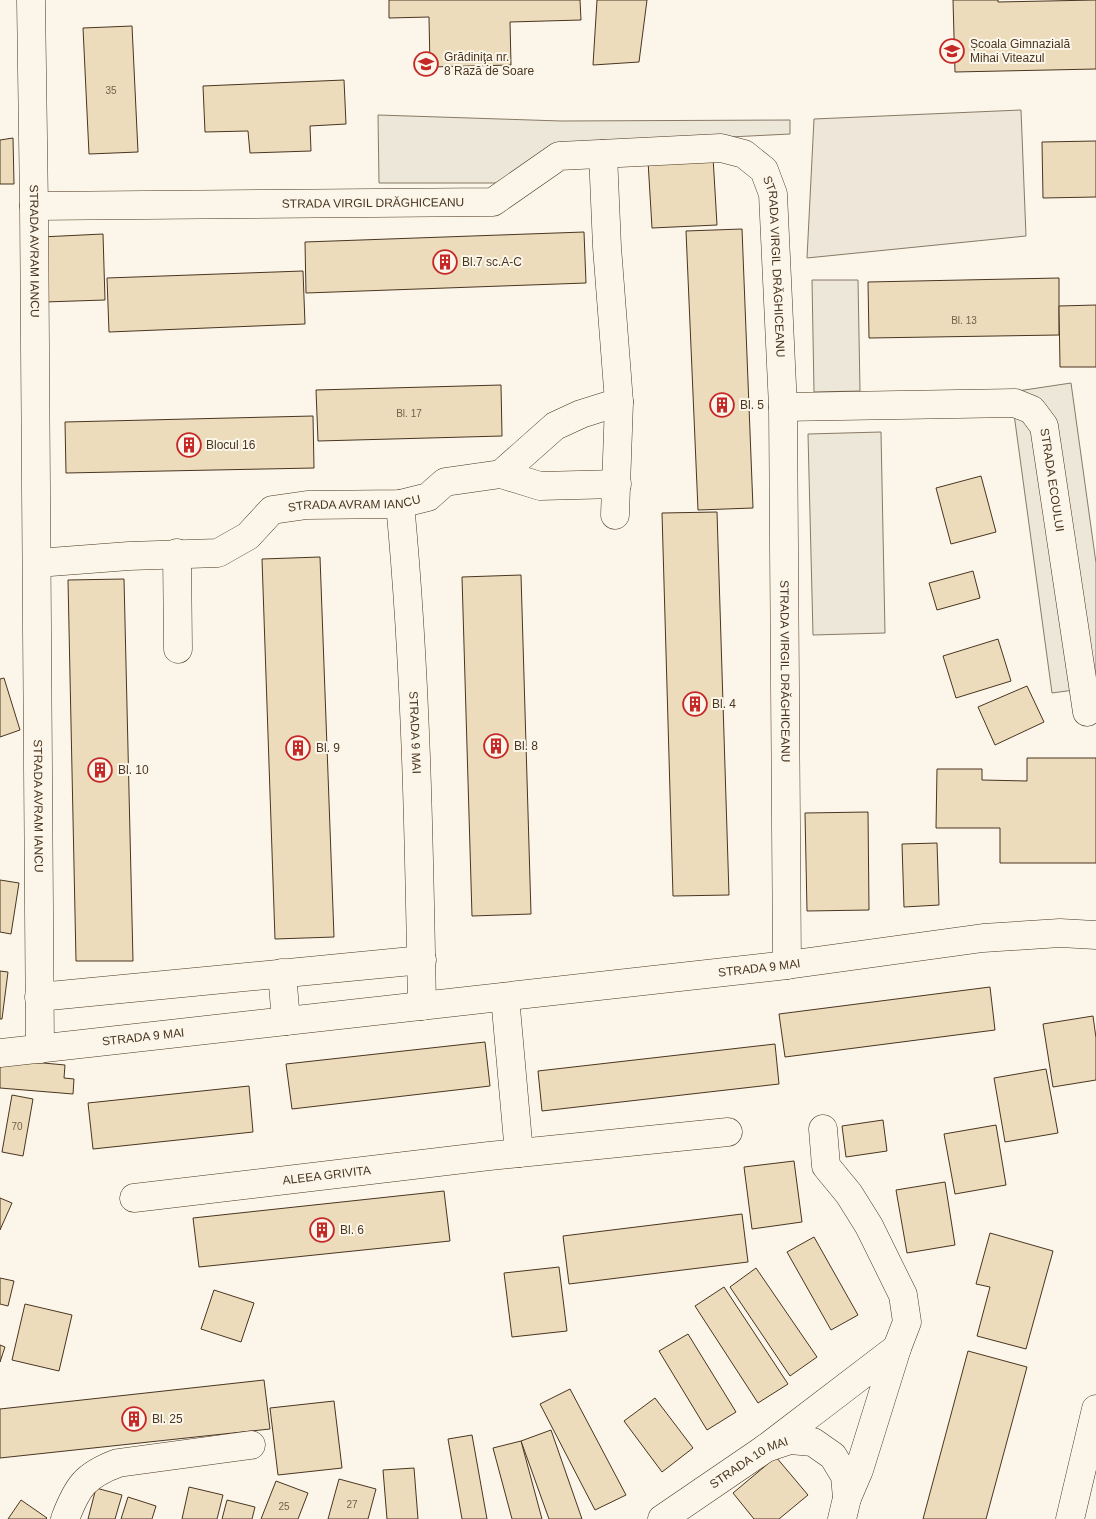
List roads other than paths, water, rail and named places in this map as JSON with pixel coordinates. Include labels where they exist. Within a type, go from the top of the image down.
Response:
[{"type":"street","points":[[31,0],[46,0]]},
{"type":"street","name":"STRADA AVRAM IANCU","points":[[31,0],[40,1048]]},
{"type":"street","name":"STRADA VIRGIL DRĂGHICEANU","points":[[34,206],[492,202],[559,156],[721,148],[744,154],[764,170],[772,194],[783,407],[787,965]]},
{"type":"street","points":[[603,154],[607,246],[619,402],[615,515]]},
{"type":"street","points":[[501,474],[554,426],[581,414],[619,402]]},
{"type":"street","name":"STRADA ECOULUI","points":[[783,407],[1015,403],[1032,410],[1044,426],[1087,712]]},
{"type":"street","points":[[501,474],[540,486],[617,484]]},
{"type":"street","name":"STRADA AVRAM IANCU","points":[[36,563],[218,553],[248,536],[272,510],[307,505],[400,504],[428,497],[446,482],[501,474]]},
{"type":"street","name":"STRADA 9 MAI","points":[[400,504],[406,570],[415,741],[422,1006]]},
{"type":"street","points":[[177,554],[178,649]]},
{"type":"street","name":"STRADA 9 MAI","points":[[0,1053],[787,965],[983,938],[1060,933],[1096,935]]},
{"type":"street","points":[[40,997],[422,960]]},
{"type":"street","points":[[282,973],[286,1021]]},
{"type":"street","points":[[505,997],[519,1153]]},
{"type":"street","points":[[823,1129],[826,1166],[849,1194],[869,1226],[903,1295],[907,1322],[845,1509]]},
{"type":"street","name":"ALEEA GRIVITA","points":[[134,1198],[519,1153],[728,1132]]},
{"type":"street","points":[[766,1448],[897,1348]]},
{"type":"street","points":[[1070,1519],[1096,1409]]},
{"type":"street","name":"STRADA 10 MAI","points":[[662,1519],[766,1448],[790,1440],[813,1442],[834,1456],[845,1476],[845,1509]]},
{"type":"street","points":[[66,1519],[73,1500],[82,1485],[93,1474],[103,1468],[118,1463],[251,1446]]},
{"type":"place","name":"Școala Gimnazială Mihai Viteazul","points":[[952,51]]},
{"type":"place","name":"Grădiniţa nr. 8 Rază de Soare","points":[[426,64]]},
{"type":"place","name":"Bl.7 sc.A-C","points":[[445,262]]},
{"type":"place","name":"Bl. 5","points":[[722,405]]},
{"type":"place","name":"Blocul 16","points":[[189,445]]},
{"type":"place","name":"Bl. 4","points":[[695,704]]},
{"type":"place","name":"Bl. 8","points":[[496,746]]},
{"type":"place","name":"Bl. 9","points":[[298,748]]},
{"type":"place","name":"Bl. 10","points":[[100,770]]},
{"type":"place","name":"Bl. 6","points":[[322,1230]]},
{"type":"place","name":"Bl. 25","points":[[134,1419]]}]
